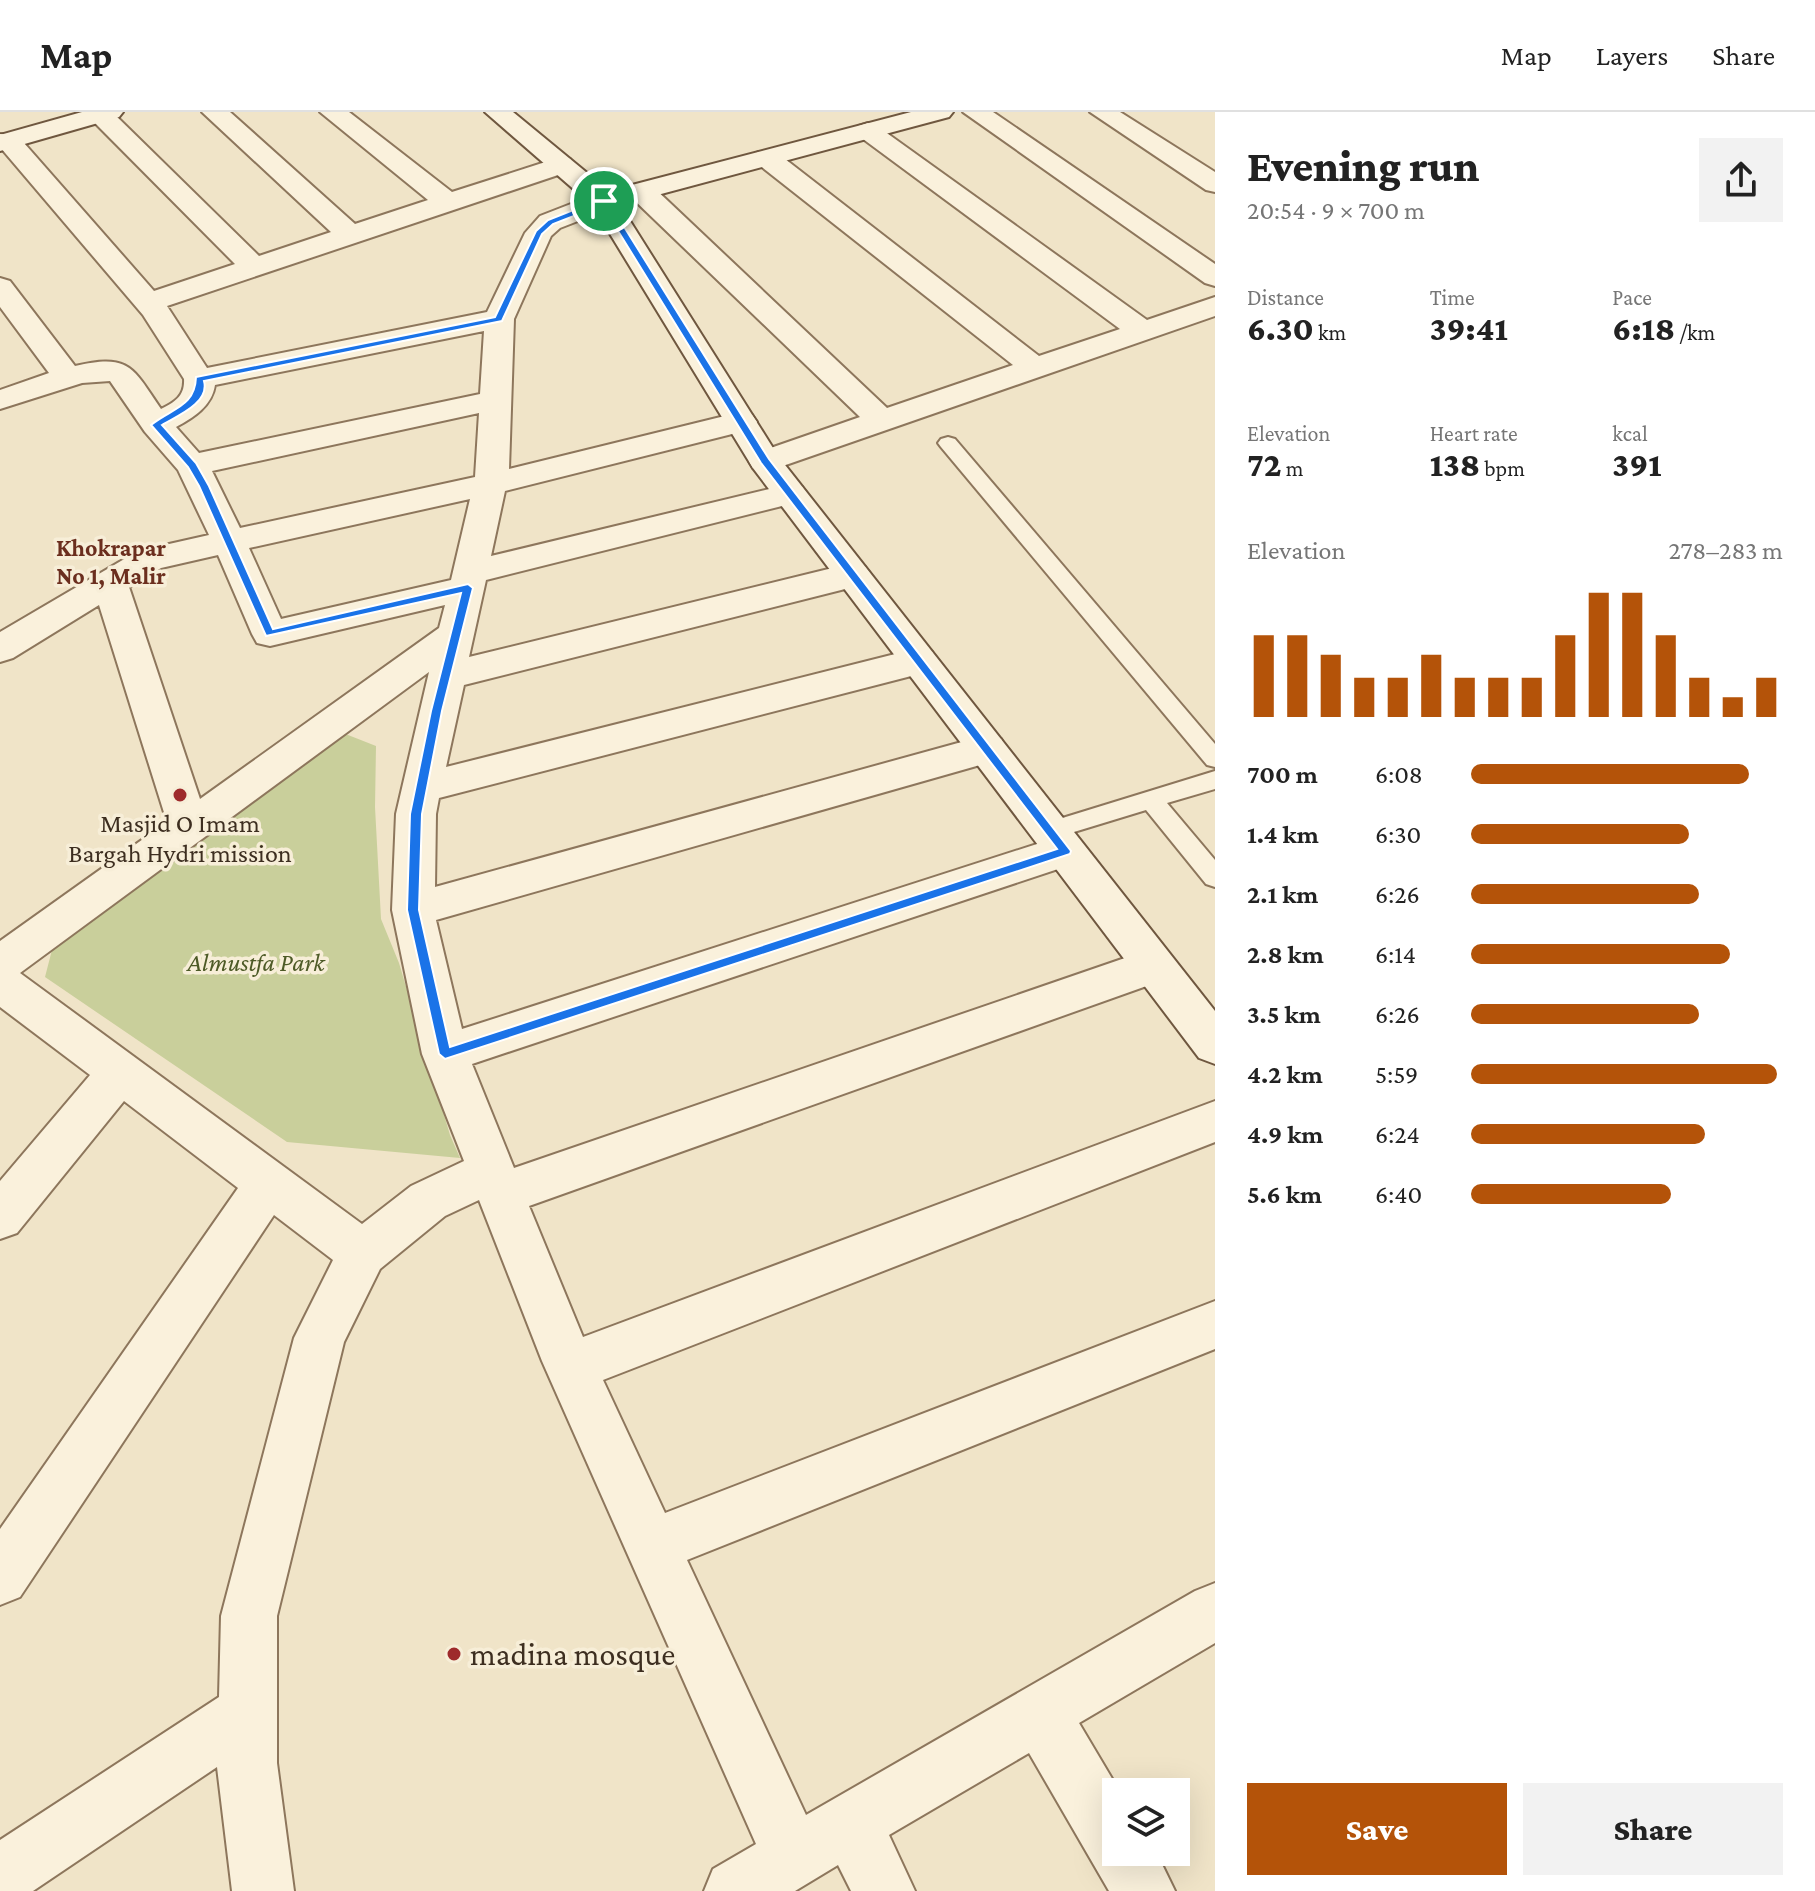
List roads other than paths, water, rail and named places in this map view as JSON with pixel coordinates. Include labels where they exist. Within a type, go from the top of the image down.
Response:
[{"type":"street","points":[[3,137],[52,112]]},
{"type":"street","points":[[215,112],[351,236]]},
{"type":"street","points":[[333,112],[448,203]]},
{"type":"street","points":[[498,112],[561,165],[622,196],[882,421]]},
{"type":"street","points":[[793,1856],[571,1367],[445,1054],[413,910],[416,814],[490,484],[499,319],[539,233],[550,222],[622,196],[868,131],[898,117],[940,112]]},
{"type":"street","points":[[976,112],[1215,277]]},
{"type":"street","points":[[1103,112],[1215,184]]},
{"type":"street","points":[[3,137],[106,113],[255,268]]},
{"type":"street","points":[[868,131],[1143,331]]},
{"type":"street","points":[[3,137],[149,302],[199,379],[202,387],[198,396],[185,408],[156,425]]},
{"type":"street","points":[[767,158],[1035,368]]},
{"type":"street","points":[[149,302],[561,165]]},
{"type":"street","points":[[622,196],[741,422],[765,461],[1215,1045]]},
{"type":"street","points":[[0,287],[69,379]]},
{"type":"street","points":[[765,461],[1215,306]]},
{"type":"street","points":[[199,379],[499,319]]},
{"type":"street","points":[[0,400],[97,369],[115,370],[121,374],[156,425],[192,465],[270,634],[790,494]]},
{"type":"street","points":[[192,465],[496,400]]},
{"type":"street","points":[[0,649],[150,559],[490,484],[741,422]]},
{"type":"street","points":[[446,676],[853,575]]},
{"type":"street","points":[[110,583],[189,827]]},
{"type":"street","points":[[0,964],[459,632]]},
{"type":"street","points":[[421,788],[919,661]]},
{"type":"street","points":[[413,910],[987,749]]},
{"type":"street","points":[[445,1054],[1058,841]]},
{"type":"street","points":[[263,1891],[247,1763],[249,1616],[320,1338],[363,1253],[428,1201],[497,1182],[1154,966]]},
{"type":"street","points":[[0,983],[363,1253]]},
{"type":"street","points":[[0,1217],[120,1072]]},
{"type":"street","points":[[571,1367],[1215,1121]]},
{"type":"street","points":[[0,1577],[269,1183]]},
{"type":"street","points":[[652,1546],[1215,1325]]},
{"type":"street","points":[[735,1891],[1215,1611]]},
{"type":"street","points":[[0,1876],[248,1712]]},
{"type":"street","points":[[1039,1713],[1102,1820]]},
{"type":"street","points":[[850,1823],[884,1891]]},
{"type":"street","points":[[1129,1866],[1144,1891]]},
{"type":"lane","points":[[948,443],[1215,759]]},
{"type":"lane","points":[[1058,841],[1151,800],[1215,780]]},
{"type":"lane","points":[[1151,800],[1215,877]]},
{"type":"place","name":"Masjid O Imam Bargah Hydri mission","points":[[180,795]]},
{"type":"place","name":"madina mosque","points":[[454,1654]]},
{"type":"district","name":"Khokrapar No 1, Malir","points":[[111,562]]},
{"type":"park label","name":"Almustfa Park","points":[[256,962]]}]
